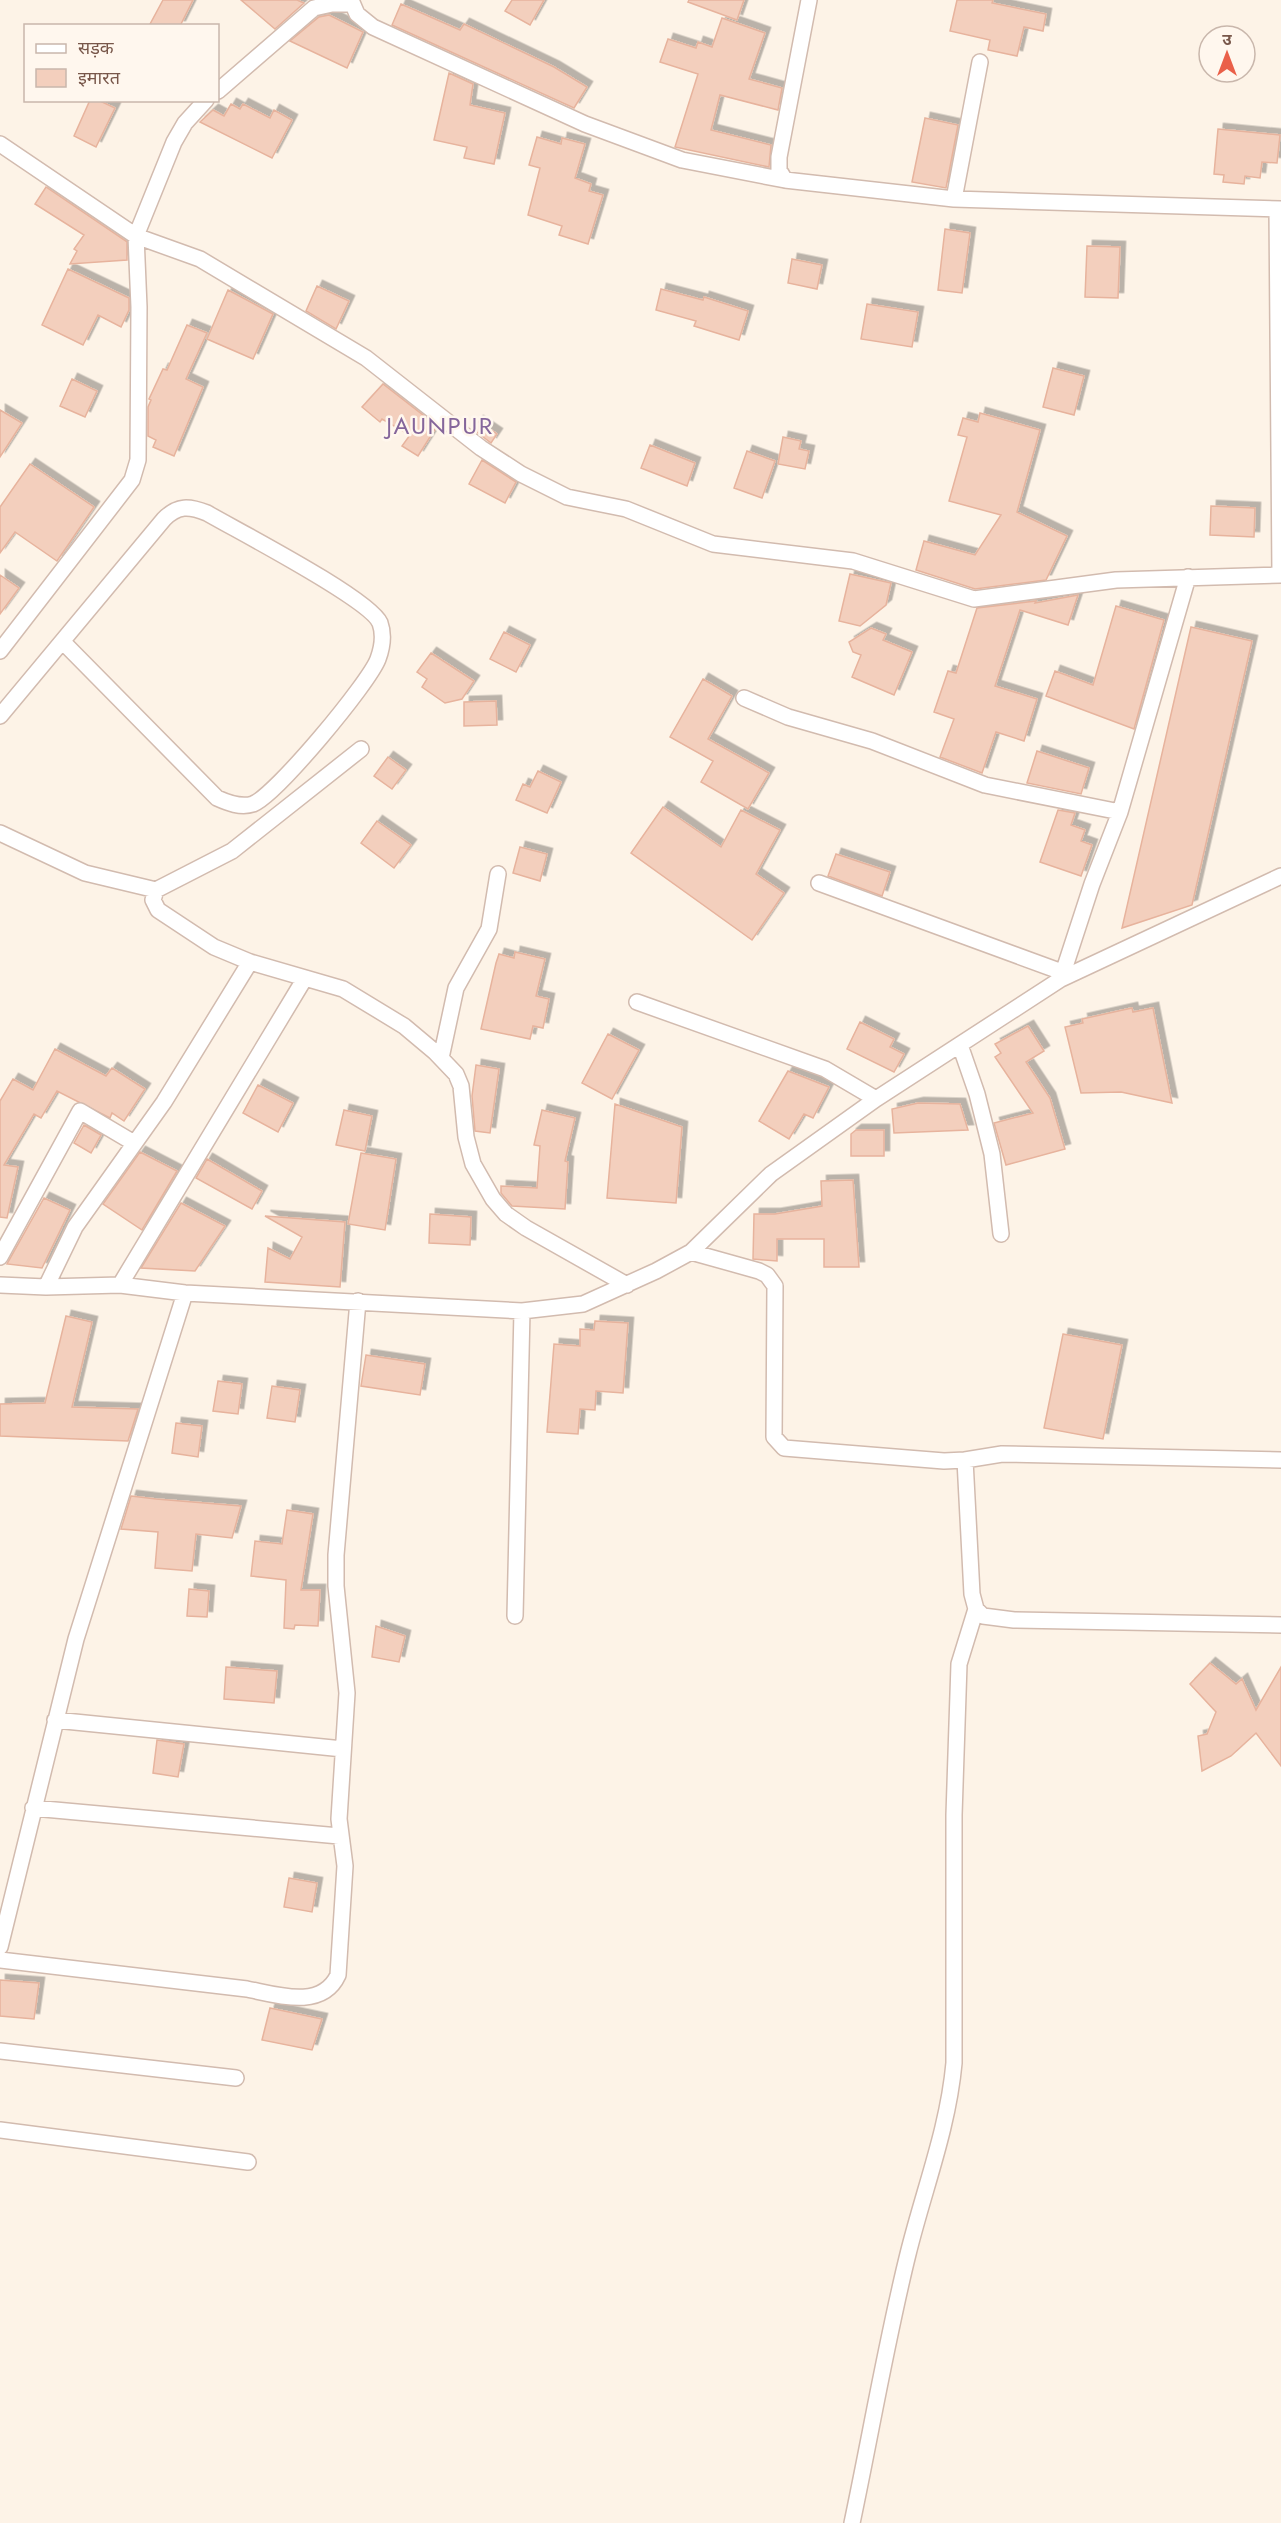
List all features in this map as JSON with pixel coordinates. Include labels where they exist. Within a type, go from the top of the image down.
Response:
[{"type":"street","points":[[785,180],[779,170],[779,157],[809,0]]},
{"type":"street","points":[[0,144],[136,236],[200,259],[366,358],[482,448],[521,474],[567,497],[626,509],[713,544],[853,561],[974,599],[1085,583],[1281,575],[1279,209],[954,199],[785,180],[682,160],[585,124],[373,27],[357,14],[351,2],[314,8],[219,90]]},
{"type":"street","points":[[954,199],[980,62]]},
{"type":"street","points":[[0,651],[132,480],[136,470],[138,460],[139,307],[136,236],[174,142],[185,123],[204,102]]},
{"type":"street","points":[[0,716],[164,519],[179,507],[192,507],[207,513],[350,596],[379,621],[382,634],[373,669],[316,743],[276,786],[256,802],[241,805],[217,798],[63,642]]},
{"type":"street","points":[[1061,975],[1120,812],[1188,577]]},
{"type":"street","points":[[744,698],[788,717],[872,741],[985,785],[1120,812]]},
{"type":"street","points":[[0,833],[86,873],[156,890],[232,851],[361,749]]},
{"type":"street","points":[[441,1058],[456,988],[489,929],[498,874]]},
{"type":"street","points":[[0,1285],[46,1287],[120,1285],[185,1293],[522,1311],[583,1304],[627,1285],[691,1252],[771,1174],[876,1099],[960,1045],[1061,975],[1281,876]]},
{"type":"street","points":[[819,883],[1061,975]]},
{"type":"street","points":[[156,890],[153,900],[158,910],[201,940],[250,962],[343,989],[404,1026],[456,1074],[461,1086],[466,1137],[473,1164],[493,1199],[506,1214],[526,1228],[627,1285]]},
{"type":"street","points":[[46,1287],[75,1227],[164,1102],[250,962]]},
{"type":"street","points":[[120,1285],[305,978]]},
{"type":"street","points":[[637,1002],[825,1069],[876,1099]]},
{"type":"street","points":[[960,1045],[977,1094],[992,1154],[1001,1234]]},
{"type":"street","points":[[0,1257],[80,1111],[134,1143]]},
{"type":"street","points":[[691,1252],[759,1271],[767,1275],[775,1286],[774,1437],[779,1446],[887,1456],[965,1460],[1002,1454],[1281,1460]]},
{"type":"street","points":[[0,1947],[55,1720],[93,1584],[185,1293]]},
{"type":"street","points":[[0,1960],[247,1989],[283,1997],[321,1994],[330,1989],[338,1975],[345,1866],[339,1836],[347,1676],[336,1586],[336,1555],[358,1301]]},
{"type":"street","points":[[515,1616],[522,1311]]},
{"type":"street","points":[[965,1460],[972,1594],[976,1609],[983,1616],[1014,1620],[1281,1625]]},
{"type":"street","points":[[852,2523],[908,2254],[941,2142],[951,2093],[954,2063],[954,1815],[959,1664],[976,1609]]},
{"type":"street","points":[[55,1720],[343,1749]]},
{"type":"street","points":[[33,1808],[339,1836]]},
{"type":"street","points":[[0,2051],[236,2078]]},
{"type":"street","points":[[0,2130],[248,2162]]},
{"type":"building","points":[[163,0],[193,0],[181,24],[150,24]]},
{"type":"building","points":[[241,0],[297,0],[304,3],[275,29]]},
{"type":"building","points":[[512,0],[544,0],[530,25],[505,11]]},
{"type":"building","points":[[689,0],[744,0],[737,20],[688,2]]},
{"type":"building","points":[[957,0],[993,0],[992,3],[1046,14],[1043,31],[1024,27],[1017,56],[988,50],[990,40],[950,31]]},
{"type":"building","points":[[401,4],[460,30],[464,24],[554,67],[587,87],[574,108],[392,25]]},
{"type":"building","points":[[329,15],[363,32],[347,68],[290,41],[319,17]]},
{"type":"building","points":[[722,18],[765,33],[749,79],[782,88],[778,110],[720,95],[711,130],[771,145],[769,167],[675,147],[698,74],[660,62],[668,39],[696,48],[698,42],[712,47]]},
{"type":"building","points":[[449,73],[473,84],[470,105],[505,113],[494,164],[464,158],[467,147],[434,140]]},
{"type":"building","points":[[89,102],[102,102],[115,108],[96,147],[74,136]]},
{"type":"building","points":[[231,104],[240,109],[243,104],[270,118],[274,110],[292,120],[272,158],[200,122],[213,110],[224,116]]},
{"type":"building","points":[[925,118],[958,125],[946,188],[912,182]]},
{"type":"building","points":[[1218,129],[1280,135],[1277,163],[1262,162],[1260,178],[1245,176],[1244,184],[1223,182],[1224,175],[1214,174]]},
{"type":"building","points":[[537,137],[561,144],[562,138],[585,144],[575,178],[591,184],[589,191],[603,195],[588,244],[559,235],[562,226],[528,215],[540,168],[529,165]]},
{"type":"building","points":[[46,187],[127,242],[127,260],[70,264],[77,251],[74,249],[84,235],[35,204]]},
{"type":"building","points":[[945,229],[970,233],[962,293],[938,290]]},
{"type":"building","points":[[1087,246],[1120,247],[1118,298],[1085,297]]},
{"type":"building","points":[[792,259],[822,265],[817,289],[788,283]]},
{"type":"building","points":[[68,269],[129,298],[129,310],[121,327],[98,315],[83,345],[42,325]]},
{"type":"building","points":[[317,286],[349,301],[336,329],[306,311]]},
{"type":"building","points":[[661,289],[703,300],[704,297],[748,311],[739,340],[694,326],[696,321],[656,310]]},
{"type":"building","points":[[228,290],[273,314],[253,359],[207,339]]},
{"type":"building","points":[[867,304],[918,312],[912,347],[861,339]]},
{"type":"building","points":[[187,325],[207,333],[186,379],[203,387],[174,456],[153,447],[156,440],[148,436],[148,407],[151,400],[149,399],[163,369],[167,370]]},
{"type":"building","points":[[1053,368],[1084,376],[1074,415],[1043,407]]},
{"type":"building","points":[[72,379],[97,391],[85,417],[60,406]]},
{"type":"building","points":[[383,384],[437,426],[418,456],[402,446],[410,435],[382,419],[380,422],[362,407]]},
{"type":"building","points":[[0,410],[22,423],[0,457]]},
{"type":"building","points":[[980,413],[1040,430],[1017,512],[1067,536],[1046,580],[975,589],[916,570],[924,541],[975,555],[1001,515],[949,501],[967,437],[958,435],[963,418],[978,422]]},
{"type":"building","points":[[478,421],[497,434],[491,443],[473,429]]},
{"type":"building","points":[[783,437],[801,441],[799,449],[809,451],[805,469],[778,464]]},
{"type":"building","points":[[650,445],[695,463],[687,486],[641,468]]},
{"type":"building","points":[[747,451],[775,461],[762,498],[734,488]]},
{"type":"building","points":[[482,460],[516,482],[505,503],[469,484]]},
{"type":"building","points":[[30,464],[94,507],[57,561],[15,532],[0,553],[0,507]]},
{"type":"building","points":[[1211,506],[1255,508],[1254,537],[1210,535]]},
{"type":"building","points":[[850,574],[891,583],[886,605],[860,626],[839,621]]},
{"type":"building","points":[[0,575],[19,588],[0,614]]},
{"type":"building","points":[[1078,595],[1068,625],[1020,610],[995,686],[1037,699],[1024,741],[996,732],[982,773],[940,757],[954,719],[934,712],[948,671],[956,673],[977,608],[1036,601],[1035,603]]},
{"type":"building","points":[[1116,606],[1164,620],[1134,729],[1046,696],[1055,671],[1093,685]]},
{"type":"building","points":[[1191,627],[1252,641],[1192,905],[1122,928]]},
{"type":"building","points":[[871,628],[886,634],[883,640],[912,652],[894,695],[852,677],[861,655],[853,652],[849,642]]},
{"type":"building","points":[[504,632],[530,645],[516,672],[490,659]]},
{"type":"building","points":[[431,653],[474,681],[462,699],[445,703],[422,687],[427,679],[417,672]]},
{"type":"building","points":[[703,679],[732,696],[708,739],[769,773],[748,809],[701,782],[713,761],[670,737]]},
{"type":"building","points":[[496,701],[497,725],[464,726],[464,702]]},
{"type":"building","points":[[1037,751],[1089,768],[1081,794],[1027,783]]},
{"type":"building","points":[[388,757],[406,770],[392,789],[374,776]]},
{"type":"building","points":[[538,771],[561,782],[547,813],[516,800],[523,784],[530,787]]},
{"type":"building","points":[[663,807],[721,847],[741,810],[780,830],[756,874],[784,893],[752,940],[631,853]]},
{"type":"building","points":[[1058,810],[1075,813],[1071,825],[1085,830],[1081,841],[1092,845],[1081,876],[1040,862]]},
{"type":"building","points":[[377,821],[411,845],[394,868],[361,843]]},
{"type":"building","points":[[520,847],[547,854],[540,881],[513,873]]},
{"type":"building","points":[[836,854],[890,872],[882,896],[828,876]]},
{"type":"building","points":[[515,952],[545,959],[536,996],[549,999],[543,1028],[533,1026],[530,1039],[481,1029],[499,954],[514,958]]},
{"type":"building","points":[[1132,1008],[1133,1012],[1153,1008],[1172,1103],[1121,1092],[1081,1093],[1065,1027],[1083,1023],[1082,1019]]},
{"type":"building","points":[[860,1022],[894,1039],[890,1047],[904,1054],[894,1072],[847,1049]]},
{"type":"building","points":[[1028,1026],[1044,1051],[1026,1062],[1050,1098],[1065,1149],[1006,1165],[994,1123],[1033,1113],[995,1057],[1001,1053],[995,1044]]},
{"type":"building","points":[[608,1034],[639,1050],[612,1099],[582,1083]]},
{"type":"building","points":[[55,1049],[106,1076],[112,1068],[145,1089],[124,1121],[112,1113],[110,1118],[57,1091],[41,1118],[34,1114],[4,1165],[18,1167],[7,1218],[0,1217],[0,1101],[13,1079],[33,1090]]},
{"type":"building","points":[[476,1065],[499,1069],[490,1133],[475,1131],[472,1096]]},
{"type":"building","points":[[788,1071],[829,1087],[813,1118],[804,1114],[789,1139],[759,1121]]},
{"type":"building","points":[[258,1085],[293,1103],[278,1132],[243,1113]]},
{"type":"building","points":[[918,1103],[960,1104],[968,1130],[894,1133],[892,1109]]},
{"type":"building","points":[[615,1104],[682,1127],[676,1203],[607,1198]]},
{"type":"building","points":[[344,1110],[372,1116],[365,1151],[336,1145]]},
{"type":"building","points":[[542,1110],[575,1118],[565,1161],[568,1162],[565,1209],[512,1206],[501,1193],[501,1186],[537,1188],[540,1146],[534,1145]]},
{"type":"building","points":[[84,1125],[101,1135],[91,1153],[74,1143]]},
{"type":"building","points":[[856,1130],[884,1130],[884,1156],[851,1156],[851,1134]]},
{"type":"building","points":[[140,1152],[177,1171],[142,1230],[103,1204]]},
{"type":"building","points":[[361,1153],[396,1159],[385,1230],[348,1224]]},
{"type":"building","points":[[207,1159],[262,1191],[252,1209],[196,1178]]},
{"type":"building","points":[[853,1180],[859,1267],[824,1267],[824,1239],[777,1239],[777,1261],[753,1259],[754,1214],[775,1214],[822,1206],[821,1181]]},
{"type":"building","points":[[44,1198],[70,1210],[42,1268],[7,1264]]},
{"type":"building","points":[[181,1203],[225,1226],[195,1271],[141,1268]]},
{"type":"building","points":[[430,1214],[471,1217],[470,1245],[429,1243]]},
{"type":"building","points":[[265,1216],[345,1222],[340,1287],[265,1282],[268,1248],[290,1259],[302,1237]]},
{"type":"building","points":[[66,1316],[92,1322],[72,1407],[138,1409],[128,1441],[0,1436],[0,1404],[45,1403]]},
{"type":"building","points":[[595,1321],[628,1323],[623,1393],[596,1391],[595,1410],[580,1409],[578,1434],[547,1432],[554,1344],[580,1346],[580,1329],[594,1330]]},
{"type":"building","points":[[1063,1334],[1122,1345],[1103,1439],[1044,1428]]},
{"type":"building","points":[[366,1355],[425,1364],[420,1395],[361,1386]]},
{"type":"building","points":[[218,1381],[242,1384],[238,1414],[213,1411]]},
{"type":"building","points":[[272,1386],[300,1390],[295,1422],[267,1418]]},
{"type":"building","points":[[176,1423],[202,1426],[198,1457],[172,1453]]},
{"type":"building","points":[[131,1496],[241,1506],[232,1538],[196,1534],[192,1571],[155,1568],[158,1532],[121,1529]]},
{"type":"building","points":[[287,1510],[313,1514],[301,1590],[320,1590],[318,1626],[295,1625],[294,1629],[284,1628],[286,1580],[251,1576],[255,1541],[282,1544]]},
{"type":"building","points":[[189,1589],[209,1591],[207,1617],[187,1616]]},
{"type":"building","points":[[376,1626],[405,1636],[399,1662],[372,1657]]},
{"type":"building","points":[[1210,1663],[1236,1684],[1242,1679],[1256,1710],[1281,1667],[1281,1766],[1256,1733],[1231,1756],[1202,1771],[1198,1736],[1207,1734],[1216,1712],[1190,1684]]},
{"type":"building","points":[[226,1667],[277,1671],[274,1703],[224,1699]]},
{"type":"building","points":[[157,1740],[184,1744],[178,1777],[153,1773]]},
{"type":"building","points":[[289,1878],[317,1883],[312,1912],[284,1907]]},
{"type":"building","points":[[0,1980],[39,1983],[34,2019],[0,2016]]},
{"type":"building","points":[[270,2008],[322,2019],[312,2050],[262,2040]]},
{"type":"district","name":"JAUNPUR","points":[[440,426]]}]
